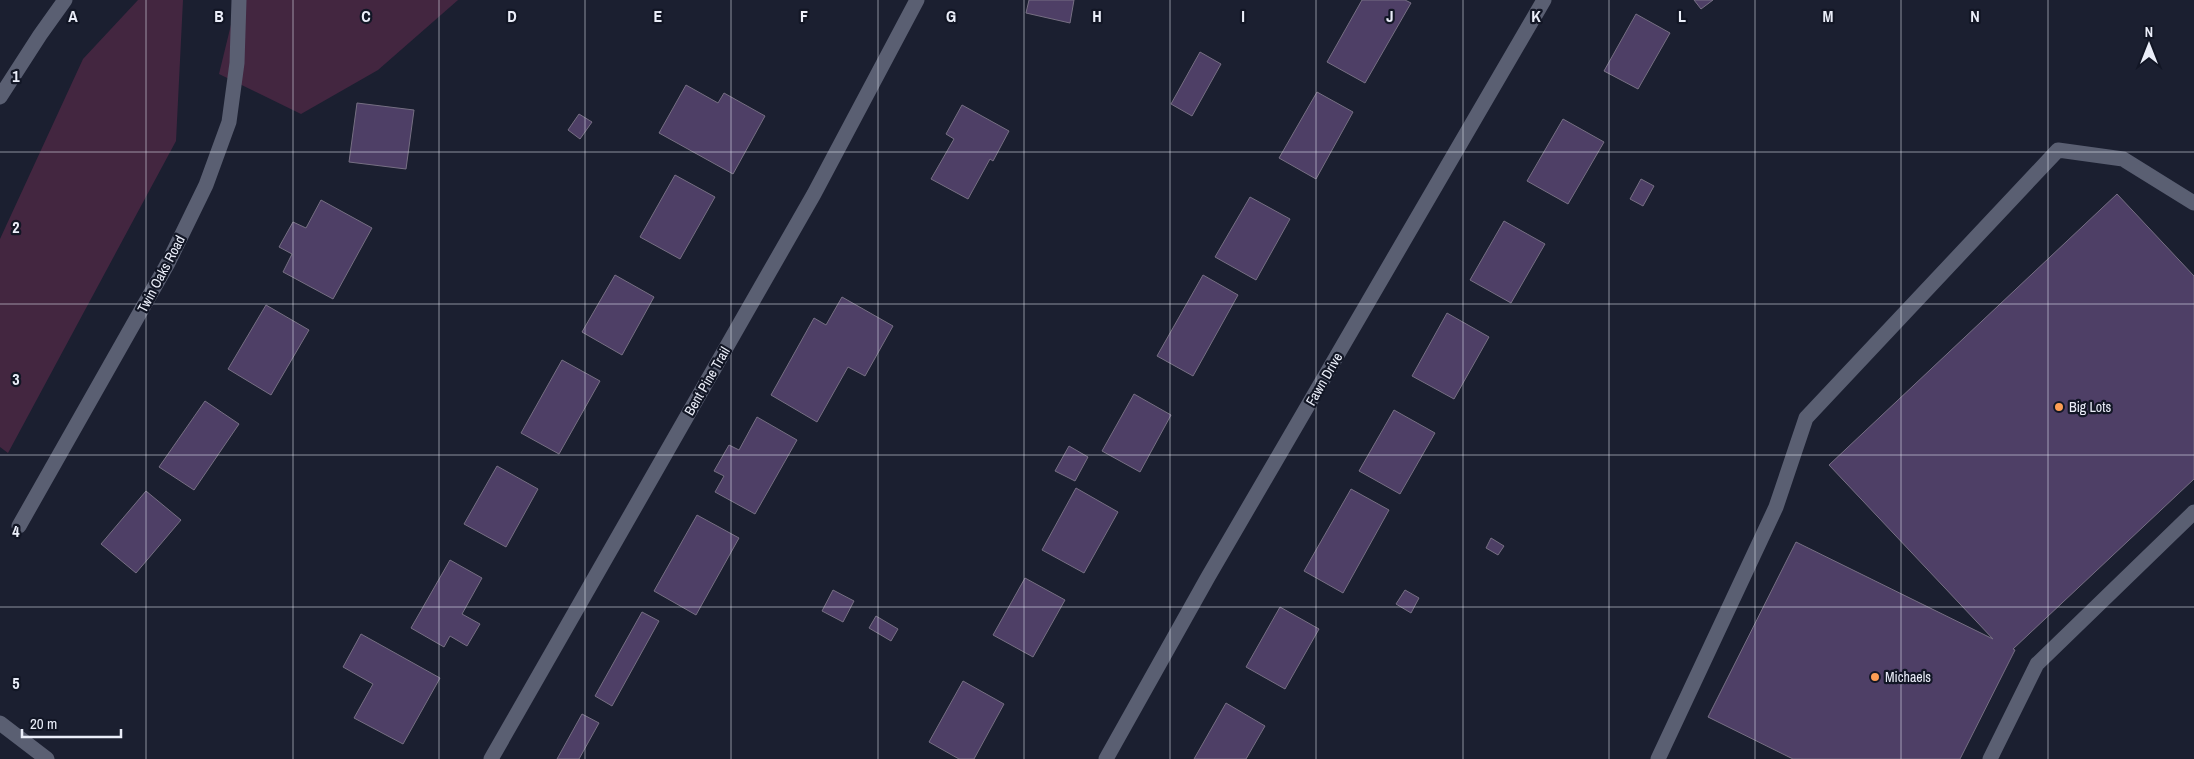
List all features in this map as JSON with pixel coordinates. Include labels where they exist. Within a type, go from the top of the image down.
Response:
[{"type":"street","points":[[0,97],[65,0]]},
{"type":"street","name":"Twin Oaks Road","points":[[19,526],[168,263],[206,185],[229,122],[237,63],[239,0]]},
{"type":"street","name":"Bent Pine Trail","points":[[491,759],[814,194],[917,0]]},
{"type":"street","name":"Fawn Drive","points":[[1106,759],[1208,577],[1544,0]]},
{"type":"street","points":[[1658,759],[1776,507],[1806,418],[2058,150],[2123,159],[2194,203]]},
{"type":"street","points":[[1990,759],[2037,664],[2194,512]]},
{"type":"street","points":[[0,723],[47,759]]},
{"type":"shaded area","points":[[138,0],[183,0],[176,141],[8,453],[0,447],[0,239],[83,59]]},
{"type":"shaded area","points":[[237,0],[458,0],[378,70],[301,114],[219,74]]},
{"type":"building","points":[[1029,0],[1074,0],[1070,23],[1026,13]]},
{"type":"building","points":[[1362,0],[1405,0],[1411,3],[1365,83],[1327,62]]},
{"type":"building","points":[[1694,0],[1713,0],[1701,9]]},
{"type":"building","points":[[1636,14],[1670,33],[1638,89],[1604,71]]},
{"type":"building","points":[[1200,52],[1221,64],[1192,116],[1171,104]]},
{"type":"building","points":[[686,85],[718,103],[724,93],[765,116],[733,174],[659,133]]},
{"type":"building","points":[[1317,92],[1353,112],[1316,179],[1279,158]]},
{"type":"building","points":[[357,103],[414,110],[406,169],[349,162]]},
{"type":"building","points":[[962,105],[1009,131],[993,161],[990,159],[968,199],[931,179],[954,139],[946,134]]},
{"type":"building","points":[[579,114],[592,122],[580,139],[568,130]]},
{"type":"building","points":[[1563,119],[1604,142],[1568,204],[1527,181]]},
{"type":"building","points":[[675,175],[715,197],[680,259],[640,237]]},
{"type":"building","points":[[1641,179],[1654,186],[1643,206],[1630,199]]},
{"type":"building","points":[[2117,194],[2194,276],[2194,479],[2013,649],[2015,650],[1960,759],[1793,759],[1708,717],[1796,542],[1993,639],[1829,465]]},
{"type":"building","points":[[1250,197],[1290,219],[1256,280],[1215,257]]},
{"type":"building","points":[[321,200],[372,228],[333,299],[283,272],[292,254],[279,247],[293,222],[306,228]]},
{"type":"building","points":[[1504,221],[1545,244],[1511,303],[1470,280]]},
{"type":"building","points":[[615,275],[654,297],[622,355],[582,332]]},
{"type":"building","points":[[1203,275],[1238,295],[1193,376],[1157,356]]},
{"type":"building","points":[[842,297],[893,326],[865,376],[848,367],[817,422],[771,395],[814,318],[826,325]]},
{"type":"building","points":[[266,305],[309,330],[271,395],[228,369]]},
{"type":"building","points":[[1447,313],[1489,337],[1454,399],[1412,376]]},
{"type":"building","points":[[562,360],[600,381],[559,454],[521,433]]},
{"type":"building","points":[[1134,394],[1171,415],[1140,472],[1102,451]]},
{"type":"building","points":[[205,401],[239,424],[194,490],[159,467]]},
{"type":"building","points":[[1394,410],[1435,433],[1400,494],[1359,471]]},
{"type":"building","points":[[757,417],[797,440],[755,514],[715,492],[724,476],[714,471],[729,445],[739,450]]},
{"type":"building","points":[[1069,446],[1088,457],[1075,481],[1055,471]]},
{"type":"building","points":[[497,466],[538,489],[506,547],[464,524]]},
{"type":"building","points":[[1076,488],[1118,512],[1084,573],[1042,550]]},
{"type":"building","points":[[1351,489],[1389,510],[1343,593],[1304,571]]},
{"type":"building","points":[[146,491],[181,520],[136,573],[101,544]]},
{"type":"building","points":[[697,515],[739,538],[696,615],[654,591]]},
{"type":"building","points":[[1491,538],[1504,546],[1498,555],[1486,548]]},
{"type":"building","points":[[450,560],[482,578],[462,614],[480,624],[467,646],[450,636],[444,647],[411,628]]},
{"type":"building","points":[[1025,578],[1065,600],[1033,657],[993,635]]},
{"type":"building","points":[[833,590],[854,601],[843,622],[822,611]]},
{"type":"building","points":[[1405,590],[1419,598],[1411,613],[1396,604]]},
{"type":"building","points":[[1280,607],[1319,629],[1285,689],[1246,667]]},
{"type":"building","points":[[642,612],[659,621],[612,706],[595,696]]},
{"type":"building","points":[[876,616],[898,629],[891,641],[869,628]]},
{"type":"building","points":[[361,634],[440,678],[403,744],[354,718],[373,684],[343,667]]},
{"type":"building","points":[[963,681],[1004,704],[974,759],[959,759],[929,742]]},
{"type":"building","points":[[1226,703],[1265,726],[1246,759],[1194,759]]},
{"type":"building","points":[[582,714],[599,723],[579,759],[557,759]]},
{"type":"place","name":"Big Lots","points":[[2059,407]]},
{"type":"place","name":"Michaels","points":[[1875,677]]}]
